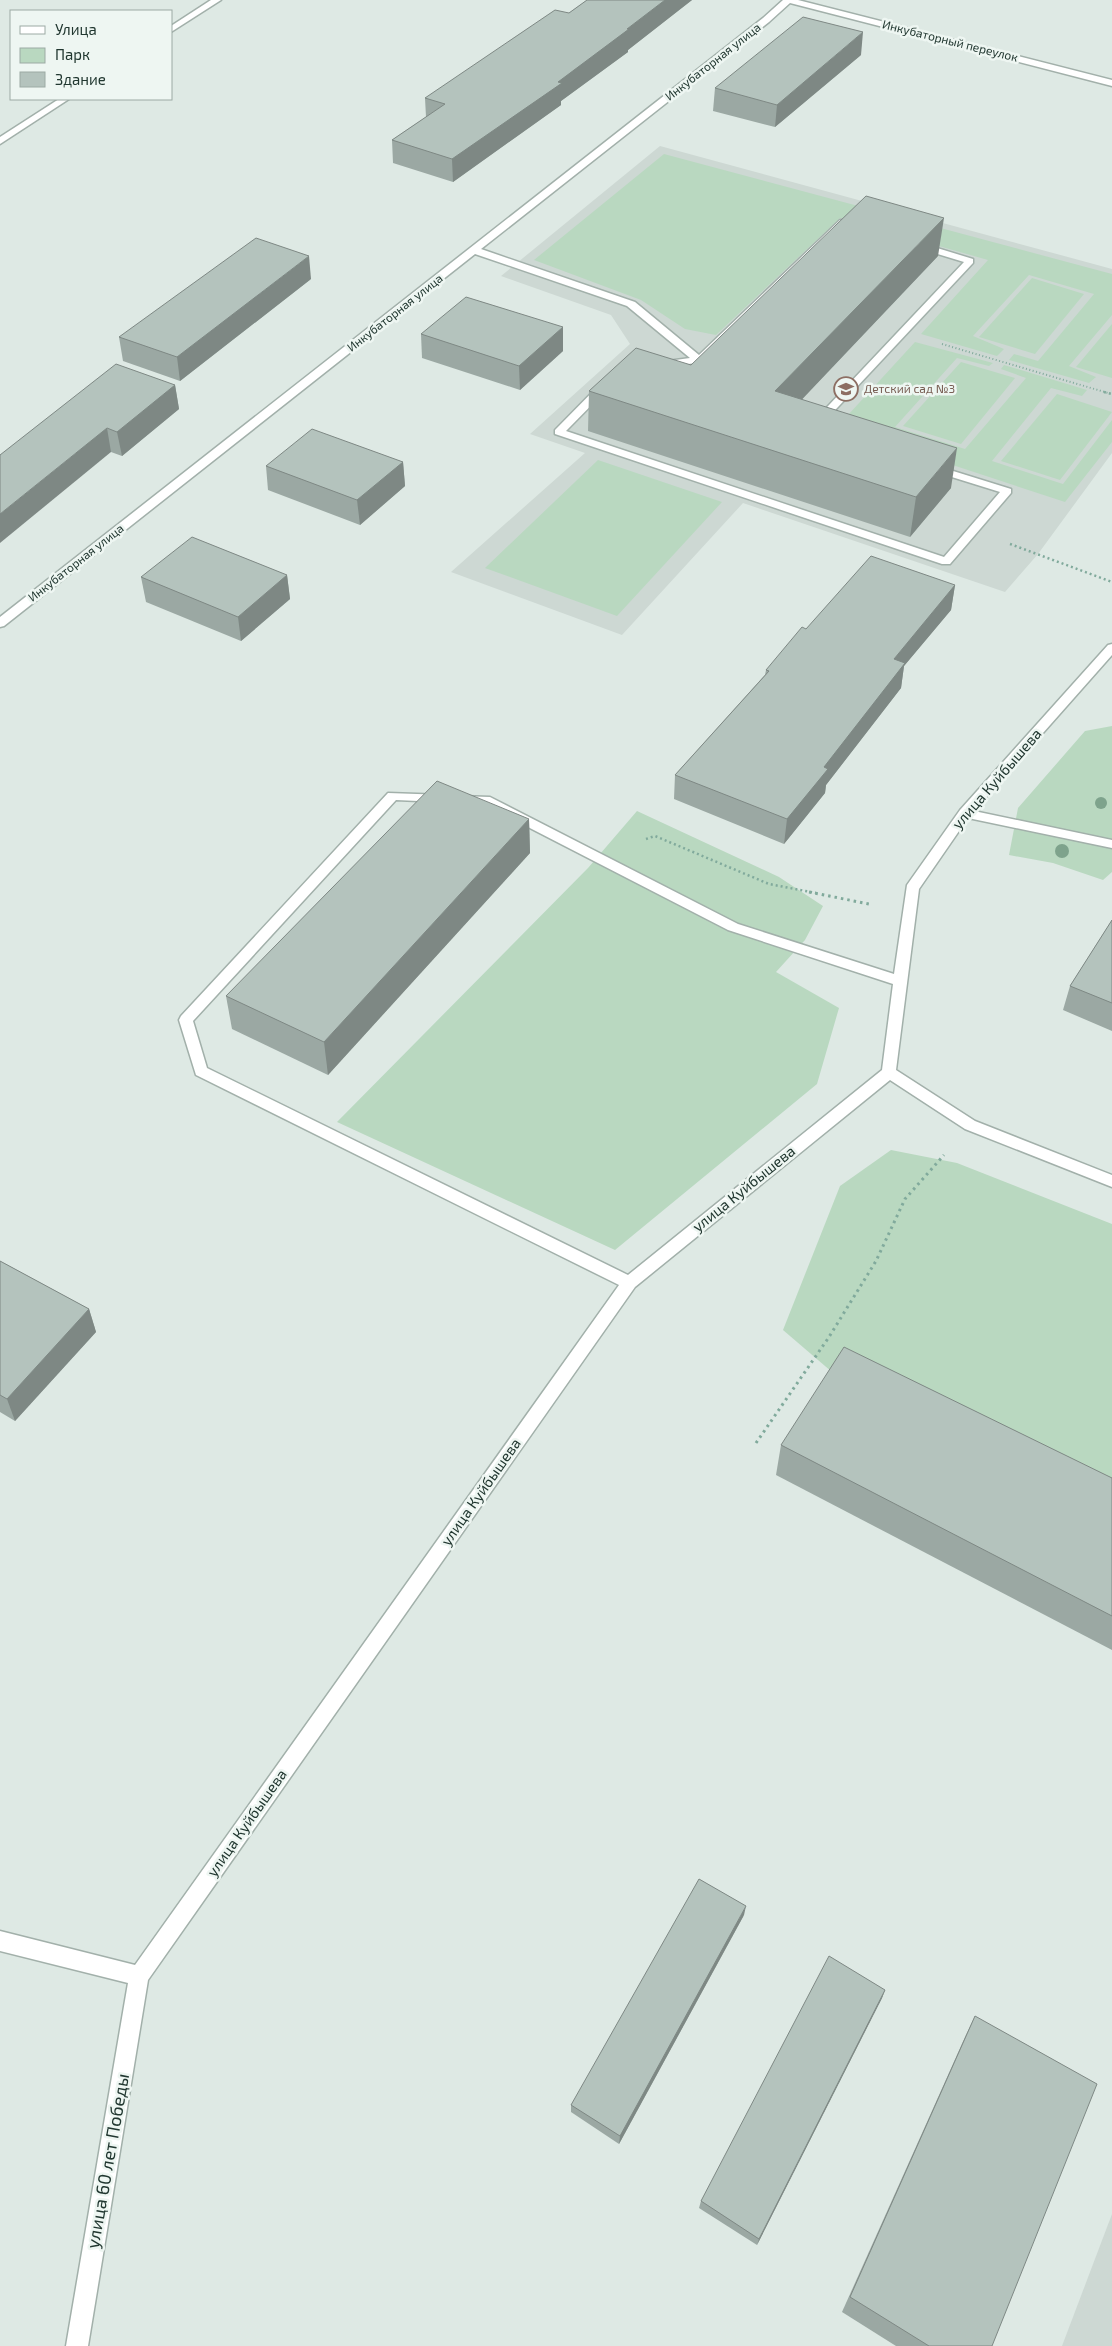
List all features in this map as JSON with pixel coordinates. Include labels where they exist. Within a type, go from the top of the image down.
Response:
[{"type":"street","points":[[172,29],[217,0]]},
{"type":"street","name":"Инкубаторный переулок","points":[[788,0],[1112,83]]},
{"type":"street","name":"Инкубаторная улица","points":[[0,624],[766,20],[788,0]]},
{"type":"street","points":[[0,141],[63,100]]},
{"type":"street","points":[[843,222],[970,260],[818,423],[827,435],[1007,491],[946,562],[559,432],[620,370],[699,360],[843,222]]},
{"type":"street","points":[[474,250],[631,304],[699,360]]},
{"type":"street","name":"улица Куйбышева","points":[[139,1976],[629,1282],[889,1072],[912,888],[965,813],[1112,648]]},
{"type":"street","points":[[629,1282],[201,1070],[186,1020],[393,796],[485,800],[733,926],[901,981]]},
{"type":"street","points":[[965,813],[1112,844]]},
{"type":"street","points":[[889,1072],[970,1125],[1112,1180]]},
{"type":"street","points":[[0,1940],[139,1976]]},
{"type":"street","name":"улица 60 лет Победы","points":[[77,2346],[139,1976]]},
{"type":"path","points":[[902,332],[1112,394]]},
{"type":"path","points":[[974,530],[1112,582]]},
{"type":"path","points":[[598,857],[655,836],[769,884],[909,912]]},
{"type":"path","points":[[756,1442],[828,1337],[876,1260],[905,1200],[970,1125]]},
{"type":"shaded area","name":"Детский сад №3","points":[[660,146],[1112,269],[1112,453],[1038,554],[1005,592],[743,503],[622,635],[451,572],[585,453],[530,434],[630,344],[611,315],[501,276]]},
{"type":"shaded area","points":[[1112,2214],[1112,2346],[1062,2346]]},
{"type":"green space","points":[[664,154],[1112,274],[1112,315],[1069,366],[1096,377],[1089,383],[1009,360],[1014,354],[1038,361],[1094,294],[1029,275],[973,336],[1004,349],[997,356],[921,334],[988,260],[840,218],[716,335],[685,329],[641,300],[534,260]]},
{"type":"green space","points":[[1032,278],[1084,294],[1035,354],[979,337]]},
{"type":"green space","points":[[1112,324],[1112,378],[1076,367]]},
{"type":"green space","points":[[915,342],[993,363],[989,366],[957,358],[895,427],[965,449],[1026,378],[1001,369],[1004,365],[1087,390],[1082,396],[1051,388],[992,461],[1063,484],[1112,420],[1112,442],[1065,502],[837,427]]},
{"type":"green space","points":[[961,362],[1015,378],[961,444],[903,426]]},
{"type":"green space","points":[[1057,394],[1112,412],[1060,480],[1001,461]]},
{"type":"green space","points":[[598,460],[722,502],[617,616],[485,568]]},
{"type":"green space","points":[[1112,726],[1112,872],[1103,880],[1053,863],[1009,855],[1018,808],[1085,731]]},
{"type":"green space","points":[[637,811],[779,877],[823,906],[805,940],[776,972],[839,1008],[817,1084],[615,1250],[337,1122],[588,868]]},
{"type":"green space","points":[[891,1150],[957,1163],[1112,1224],[1112,1514],[839,1378],[783,1330],[840,1186]]},
{"type":"building","points":[[587,0],[665,0],[558,82],[562,83],[452,159],[392,140],[445,104],[425,98],[555,10],[569,13]]},
{"type":"building","points":[[803,17],[863,32],[777,105],[715,88]]},
{"type":"building","points":[[866,196],[944,218],[775,391],[957,448],[916,497],[589,391],[636,348],[691,365]]},
{"type":"building","points":[[256,238],[309,256],[177,357],[119,337]]},
{"type":"building","points":[[466,297],[563,327],[519,366],[421,334]]},
{"type":"building","points":[[116,364],[175,385],[117,432],[107,428],[0,514],[0,455]]},
{"type":"building","points":[[312,429],[403,462],[357,500],[266,466]]},
{"type":"building","points":[[192,537],[287,575],[238,617],[141,577]]},
{"type":"building","points":[[871,556],[955,585],[894,659],[905,663],[824,767],[828,769],[787,819],[675,775],[769,671],[766,670],[802,627],[806,629]]},
{"type":"building","points":[[437,781],[529,819],[324,1042],[226,996]]},
{"type":"building","points":[[1112,920],[1112,1003],[1070,986]]},
{"type":"building","points":[[0,1261],[89,1309],[7,1399],[0,1395]]},
{"type":"building","points":[[844,1347],[1112,1478],[1112,1616],[781,1445]]},
{"type":"building","points":[[699,1879],[746,1906],[620,2136],[571,2105]]},
{"type":"building","points":[[829,1956],[885,1990],[759,2239],[701,2201]]},
{"type":"building","points":[[975,2016],[1097,2084],[992,2346],[929,2346],[850,2297]]},
{"type":"place","name":"Детский сад №3","points":[[846,389]]}]
